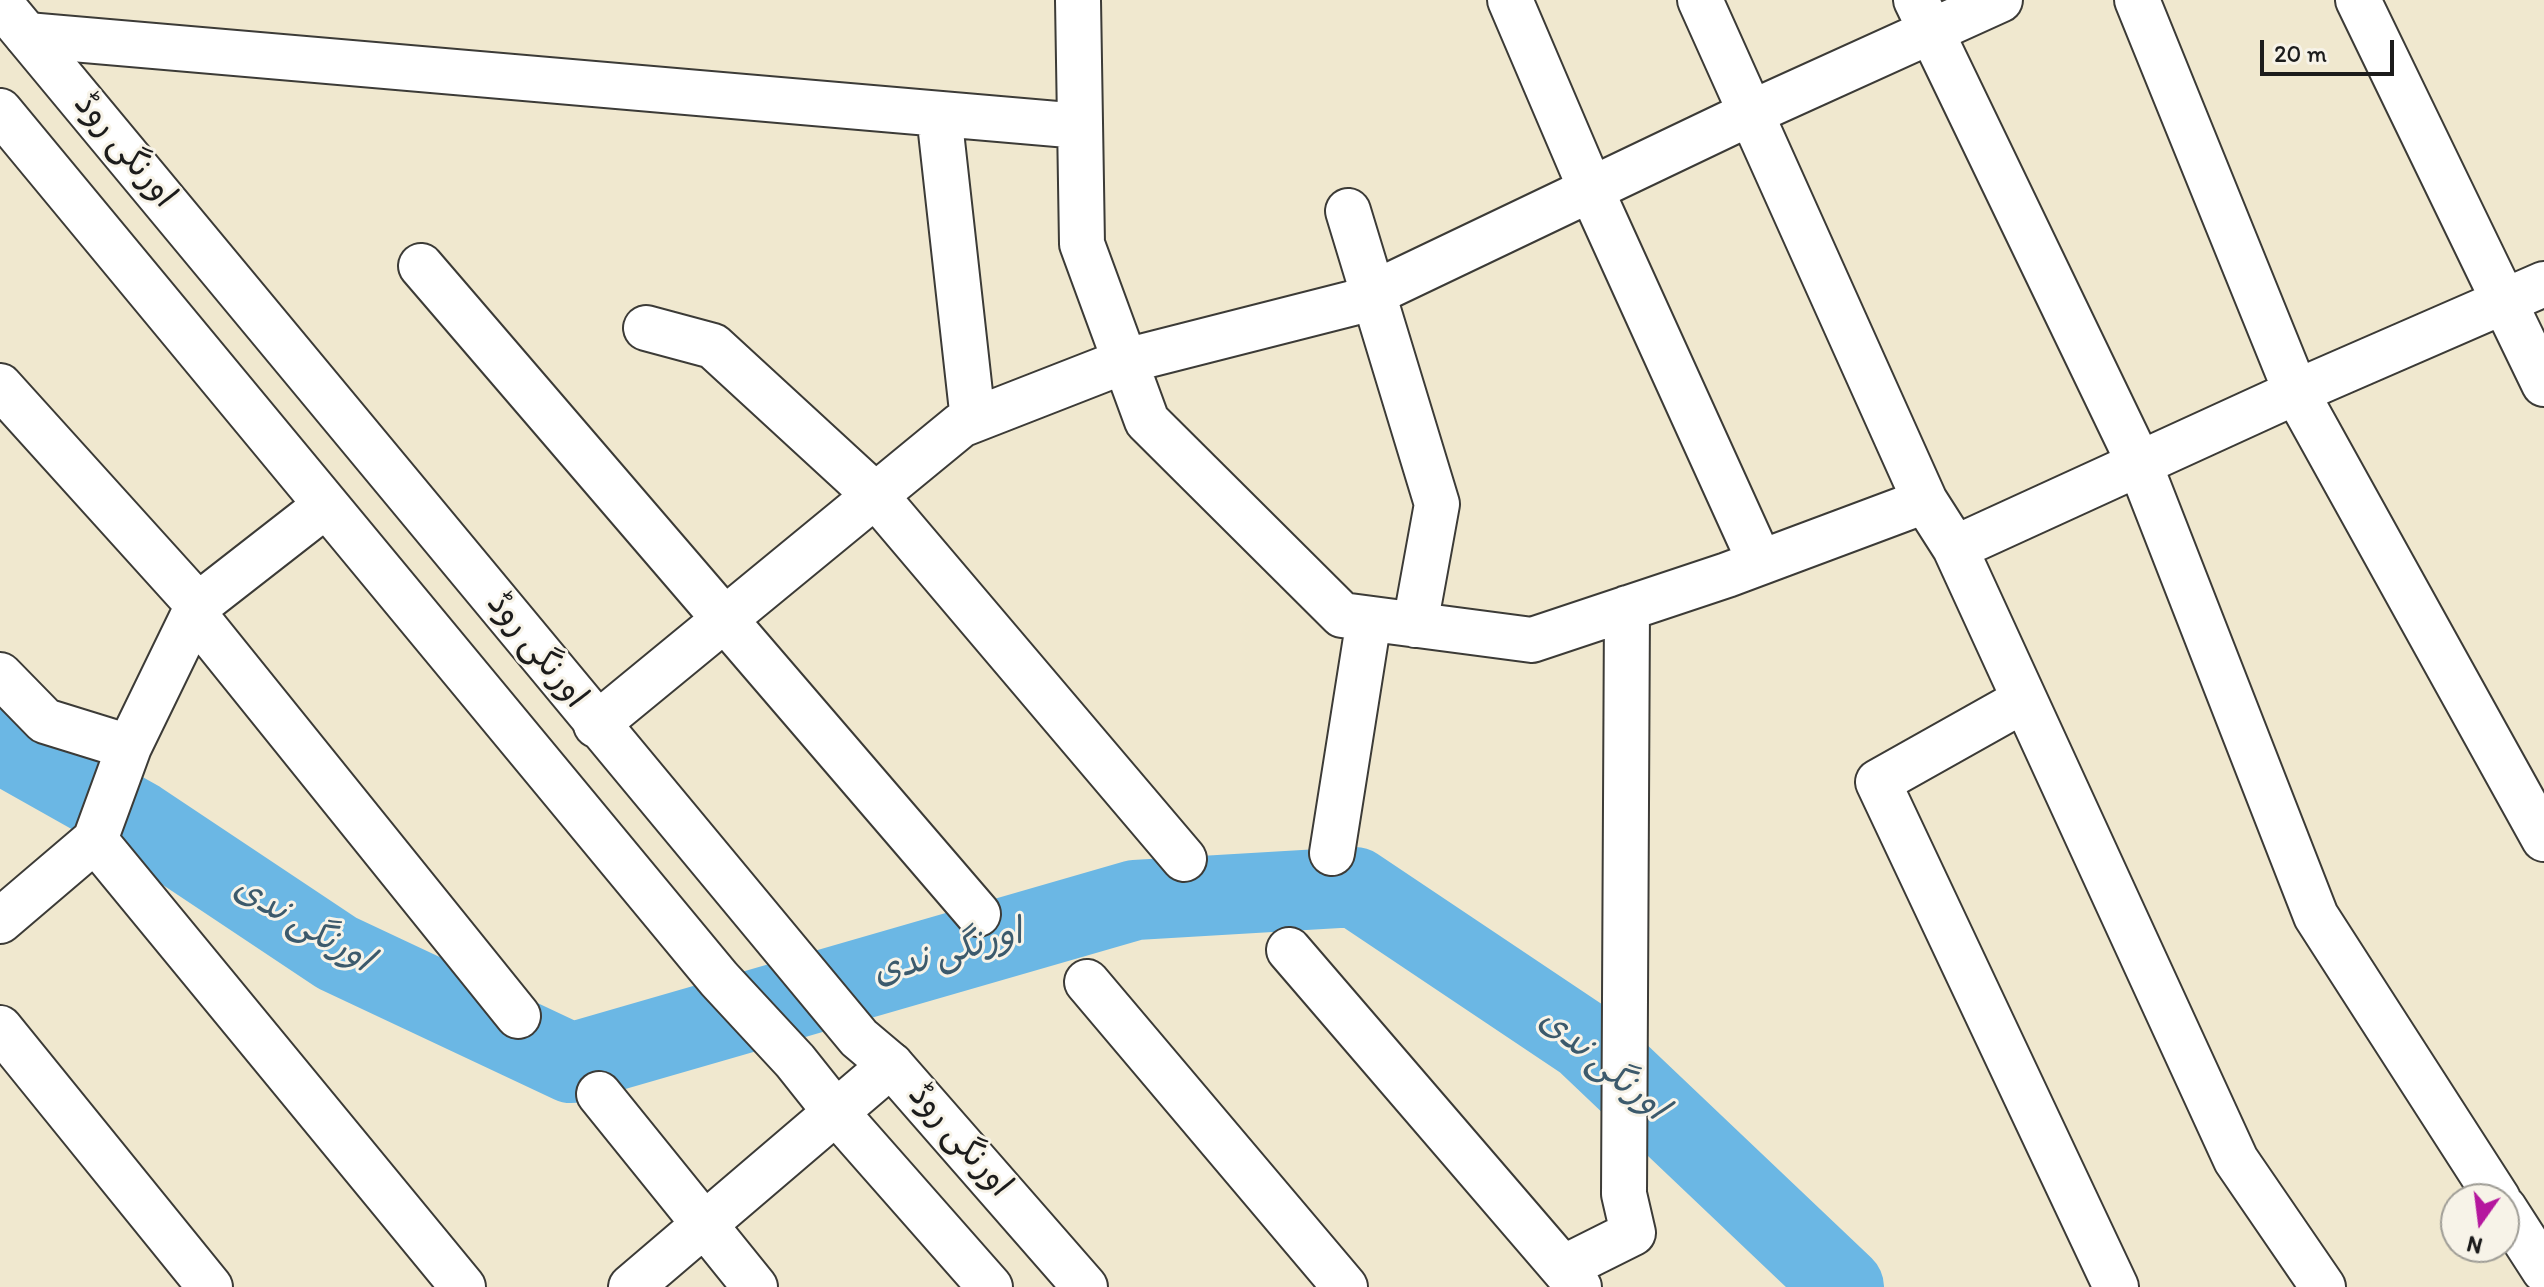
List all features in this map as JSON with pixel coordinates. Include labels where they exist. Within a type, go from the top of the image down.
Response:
[{"type":"street","points":[[1078,0],[1082,244],[1147,421],[1342,615],[1532,640],[1760,562],[1925,501]]},
{"type":"street","points":[[1510,0],[1592,192],[1760,562]]},
{"type":"street","points":[[1700,0],[1753,112],[1925,501],[1955,548],[2236,1160],[2323,1287]]},
{"type":"street","points":[[596,725],[961,425],[1125,361],[1353,303],[1592,192],[1753,112],[1923,16],[2000,0]]},
{"type":"street","points":[[2137,0],[2296,392],[2544,839]]},
{"type":"street","points":[[2358,0],[2544,384]]},
{"type":"street","points":[[1923,16],[2140,465],[2316,916],[2488,1183]]},
{"type":"street","points":[[14,19],[1080,126]]},
{"type":"street","name":"اورنگی روڈ","points":[[14,19],[772,934],[1085,1287]]},
{"type":"street","name":"اورنگی روڈ","points":[[0,111],[719,979],[795,1061],[834,1110],[990,1287]]},
{"type":"street","points":[[939,114],[973,420]]},
{"type":"street","points":[[1348,211],[1437,504],[1415,625]]},
{"type":"street","points":[[421,266],[978,914]]},
{"type":"street","points":[[1955,548],[2296,392],[2544,284]]},
{"type":"street","points":[[646,328],[713,346],[875,495],[1184,859]]},
{"type":"street","points":[[0,386],[196,610],[518,1016]]},
{"type":"street","points":[[0,921],[98,833],[126,756],[196,610],[325,506]]},
{"type":"street","points":[[1289,950],[1571,1278],[1633,1233],[1624,1194],[1627,608]]},
{"type":"street","points":[[1332,853],[1369,619]]},
{"type":"street","points":[[0,675],[45,721],[126,756]]},
{"type":"street","points":[[2024,700],[1878,782],[2116,1287]]},
{"type":"street","points":[[98,833],[463,1287]]},
{"type":"street","points":[[1087,982],[1345,1287]]},
{"type":"street","points":[[0,1028],[210,1287]]},
{"type":"street","points":[[631,1287],[834,1110],[875,1052]]},
{"type":"street","points":[[599,1094],[755,1287]]},
{"type":"street","points":[[2520,1233],[2544,1270]]},
{"type":"waterway","name":"اورنگی ندی","points":[[0,743],[139,821],[337,953],[571,1063],[1135,900],[1355,887],[1585,1041],[1844,1287]]}]
